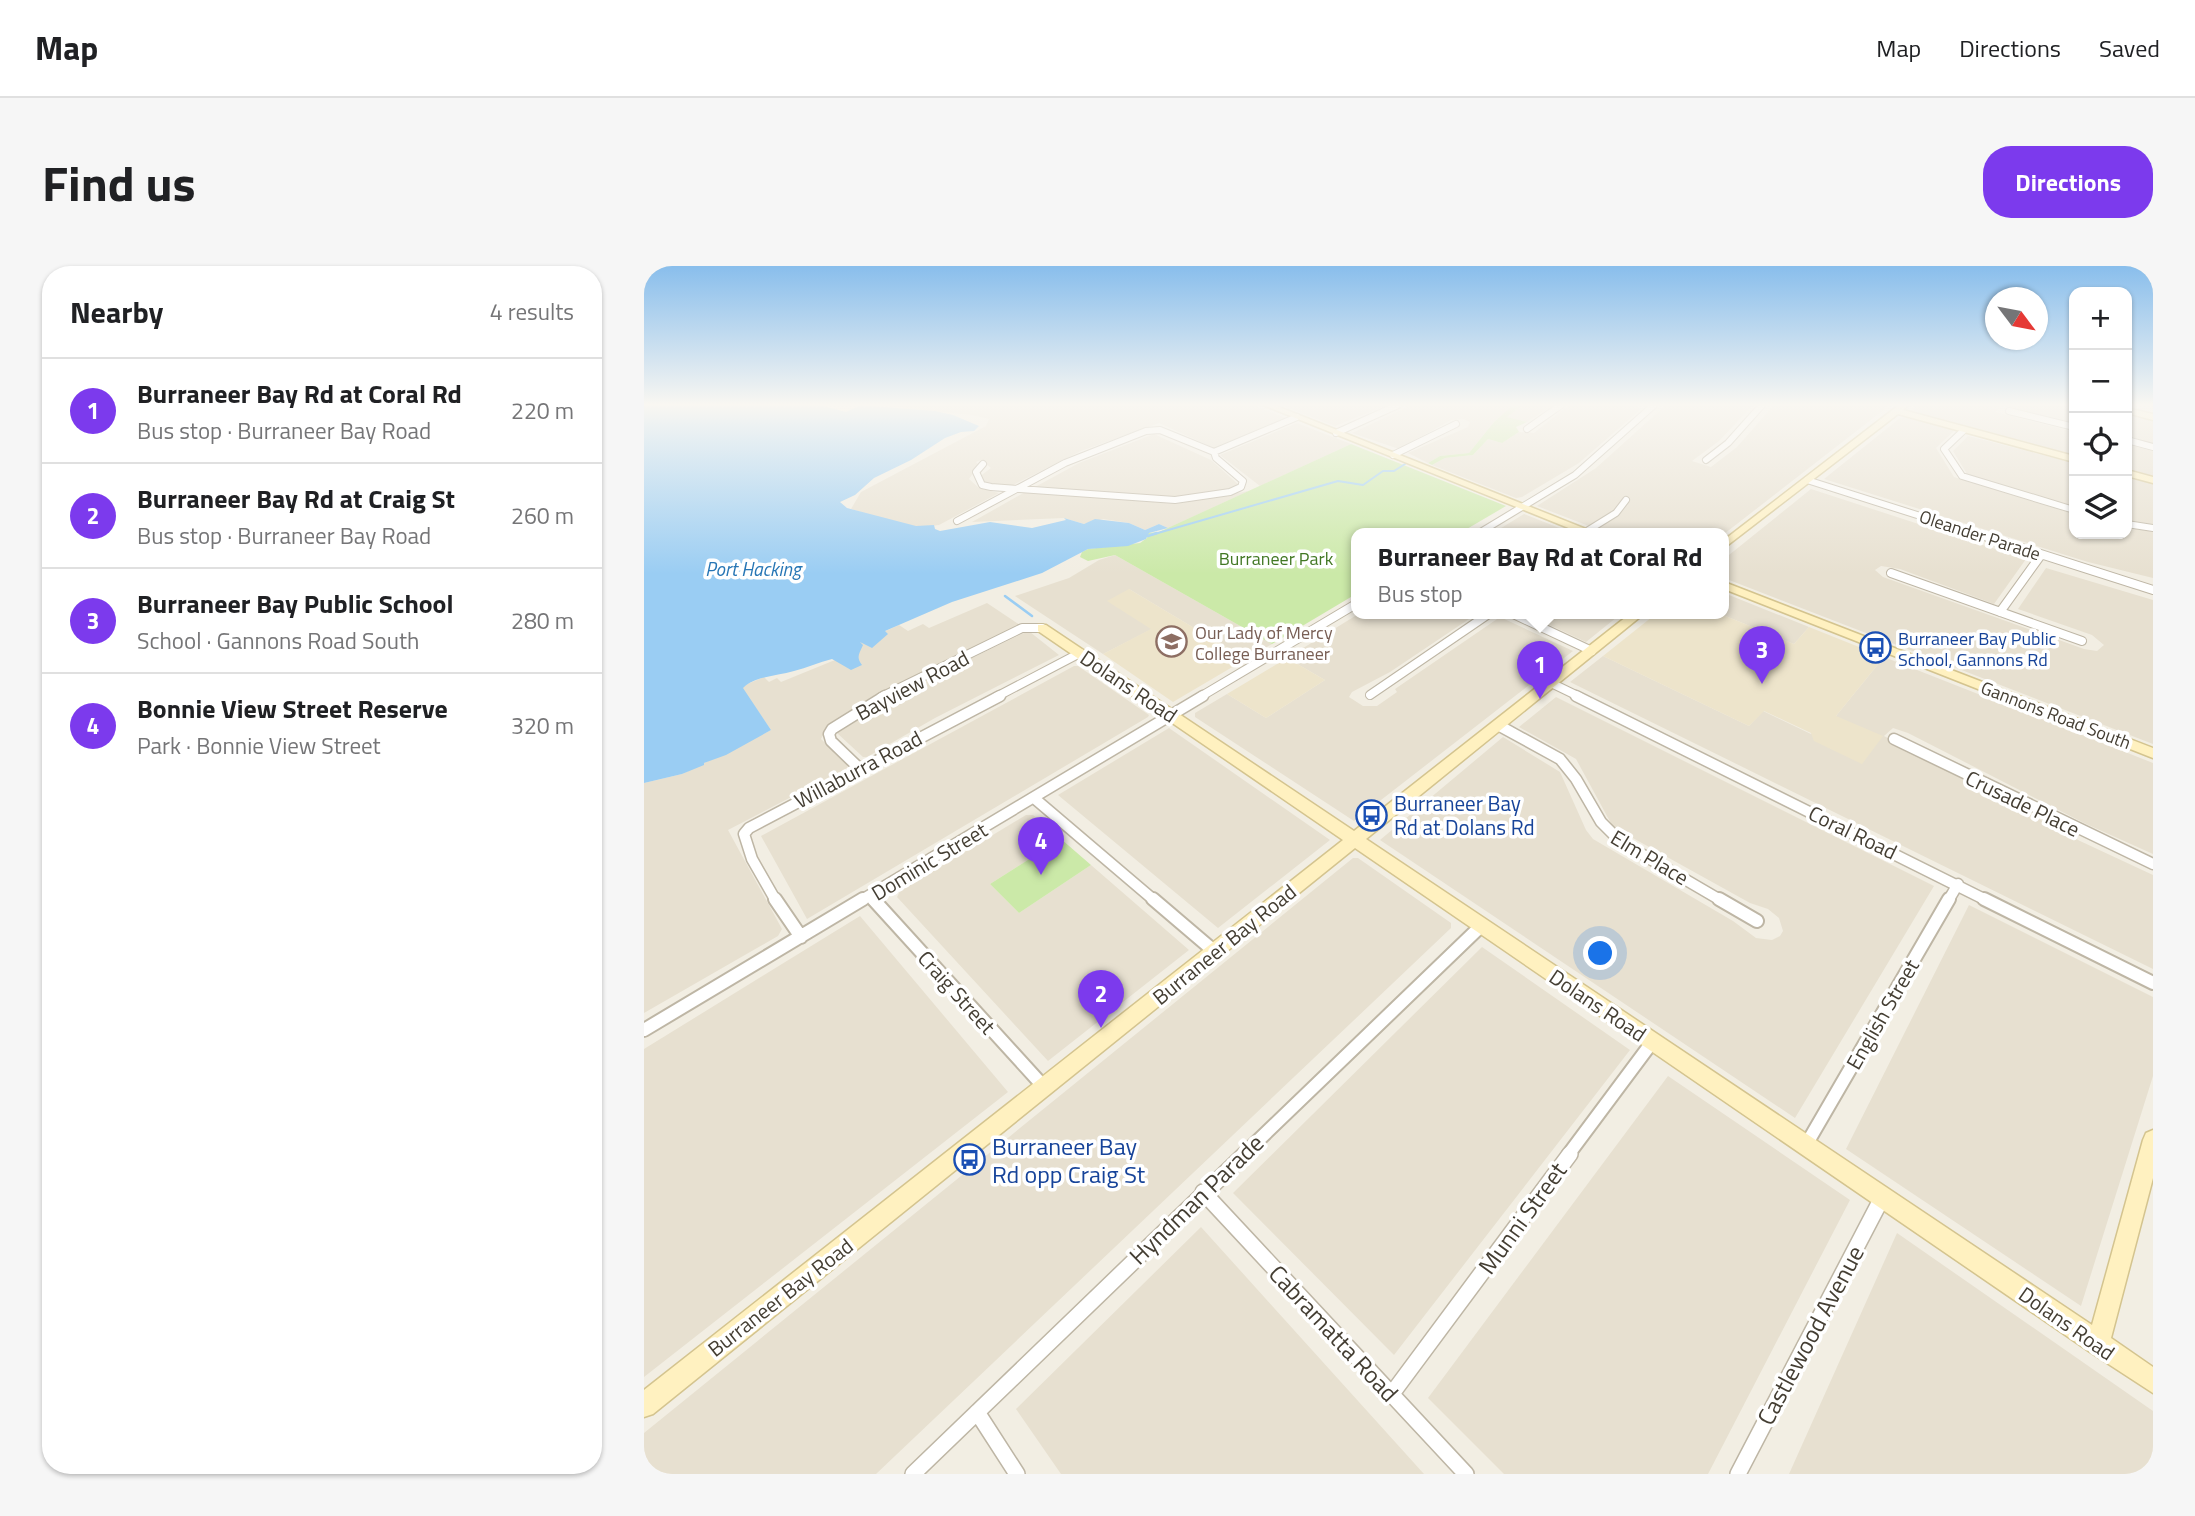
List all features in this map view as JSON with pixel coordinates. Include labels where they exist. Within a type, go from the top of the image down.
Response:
[{"type":"street","points":[[957,521],[1070,461]]},
{"type":"street","points":[[983,464],[976,472],[982,485],[1175,500],[1239,489],[1243,481],[1220,461]]},
{"type":"street","points":[[1409,461],[1579,528]]},
{"type":"street","points":[[1487,528],[1592,461]]},
{"type":"street","points":[[1729,541],[1831,461]]},
{"type":"street","points":[[1952,461],[1962,476],[2069,508]]},
{"type":"street","points":[[2132,474],[2153,480]]},
{"type":"street","name":"Oleander Parade","points":[[1807,480],[2153,590]]},
{"type":"street","points":[[1595,528],[1618,512],[1626,500]]},
{"type":"street","points":[[2132,525],[2153,528]]},
{"type":"street","points":[[2000,611],[2041,555]]},
{"type":"street","points":[[1891,573],[2082,641]]},
{"type":"street","name":"Gannons Road South","points":[[1729,587],[2153,753]]},
{"type":"street","name":"Dominic Street","points":[[644,1030],[1351,607]]},
{"type":"street","points":[[1370,695],[1481,619]]},
{"type":"street","points":[[1524,619],[1592,651]]},
{"type":"street","name":"Burraneer Bay Road","points":[[644,1405],[1632,619]]},
{"type":"street","name":"Bayview Road","points":[[859,768],[831,741],[829,734],[832,729],[880,698],[1023,628],[1042,628]]},
{"type":"street","name":"Dolans Road","points":[[1042,628],[2153,1381]]},
{"type":"street","name":"Willaburra Road","points":[[801,937],[781,909],[747,849],[744,834],[749,828],[1080,653]]},
{"type":"street","name":"Coral Road","points":[[1551,683],[2153,983]]},
{"type":"street","name":"Elm Place","points":[[1498,725],[1568,766],[1604,830],[1620,842],[1757,920]]},
{"type":"street","name":"Crusade Place","points":[[1894,739],[2153,864]]},
{"type":"street","points":[[1034,798],[1214,951]]},
{"type":"street","name":"English Street","points":[[1806,1145],[1958,884]]},
{"type":"street","name":"Craig Street","points":[[870,896],[1044,1087]]},
{"type":"street","name":"Hyndman Parade","points":[[913,1474],[1481,926]]},
{"type":"street","name":"Munni Street","points":[[1391,1395],[1653,1041]]},
{"type":"street","points":[[2098,1344],[2153,1140]]},
{"type":"street","name":"Cabramatta Road","points":[[1203,1192],[1466,1474]]},
{"type":"street","name":"Castlewood Avenue","points":[[1738,1474],[1883,1196]]},
{"type":"street","points":[[977,1412],[1017,1474]]},
{"type":"shaded area","points":[[919,461],[978,461],[979,465],[969,479],[979,488],[999,493],[939,525],[914,528],[851,509],[861,492]]},
{"type":"shaded area","points":[[983,461],[1060,461],[1011,486],[985,484],[979,477],[991,468]]},
{"type":"shaded area","points":[[1213,461],[1239,485],[1231,489],[1178,499],[1035,487],[1079,463]]},
{"type":"shaded area","points":[[1228,461],[1313,461],[1260,486]]},
{"type":"shaded area","points":[[1439,461],[1581,461],[1516,498],[1432,465]]},
{"type":"shaded area","points":[[1603,461],[1693,461],[1711,467],[1718,461],[1817,461],[1729,530],[1729,528],[1594,528],[1537,506]]},
{"type":"shaded area","points":[[1846,461],[1944,461],[1954,477],[2069,512],[2069,539],[2132,539],[2132,528],[2153,532],[2153,578],[2088,562],[1824,479]]},
{"type":"shaded area","points":[[1959,461],[2069,462],[2069,505],[1967,474]]},
{"type":"shaded area","points":[[2132,461],[2153,461],[2153,476],[2132,470]]},
{"type":"shaded area","points":[[2132,478],[2153,484],[2153,525],[2132,521]]},
{"type":"shaded area","points":[[1811,489],[2026,559],[1994,604],[1900,569],[1881,566],[1875,570],[1883,577],[2084,649],[2097,651],[2104,645],[2092,635],[2018,609],[2046,568],[2153,600],[2153,744],[1729,580],[1729,555]]},
{"type":"shaded area","points":[[1027,491],[1175,504],[1249,491],[1168,528],[1159,524],[1145,530],[1129,523],[1103,519],[1084,524],[1064,518],[972,522]]},
{"type":"shaded area","points":[[1524,514],[1559,528],[1501,528]]},
{"type":"shaded area","points":[[1115,555],[1272,644],[1246,659],[1129,589],[1152,629],[1103,654],[1015,596],[1069,578],[1099,560]]},
{"type":"shaded area","name":"Our Lady of Mercy College Burraneer","points":[[1129,589],[1246,659],[1173,702],[1103,654],[1151,629],[1107,601]]},
{"type":"shaded area","points":[[1729,595],[1809,627],[1794,644],[1729,617]]},
{"type":"shaded area","points":[[987,603],[1020,625],[898,685],[827,727],[821,739],[848,765],[847,768],[728,830],[782,929],[778,936],[644,1013],[644,783],[682,774],[771,730],[742,688],[745,685],[764,677],[769,682],[777,678],[781,682],[835,660],[846,666],[858,659],[859,643],[899,625],[908,631],[923,624],[929,628]]},
{"type":"shaded area","points":[[1729,617],[1794,644],[1809,627],[1884,657],[1836,716],[1883,736],[1862,764],[1814,741],[1811,733],[1764,711],[1749,726],[1603,656],[1649,619]]},
{"type":"shaded area","points":[[1351,619],[1469,619],[1390,672],[1352,692],[1349,697],[1363,706],[1377,706],[1397,692],[1395,689],[1497,619],[1504,619],[1573,651],[1354,821],[1195,717],[1195,713],[1227,694],[1266,718],[1325,680],[1287,658]]},
{"type":"shaded area","points":[[1537,619],[1615,619],[1586,642]]},
{"type":"shaded area","points":[[1030,632],[1059,655],[935,718],[867,757],[863,757],[837,733],[904,691]]},
{"type":"shaded area","points":[[1603,656],[1749,726],[1763,711],[1811,734],[1836,716],[1884,657],[2153,763],[2153,854],[2084,823],[1908,733],[1893,728],[1884,736],[2080,841],[2153,875],[2153,969],[1570,682]]},
{"type":"shaded area","name":"Our Lady of Mercy College Burraneer","points":[[1287,658],[1325,680],[1266,718],[1227,694]]},
{"type":"shaded area","points":[[1078,666],[1149,715],[1148,717],[807,919],[761,836]]},
{"type":"shaded area","points":[[1556,697],[1934,886],[1795,1118],[1380,840],[1503,737],[1560,772],[1586,830],[1593,839],[1733,921],[1756,938],[1772,940],[1780,936],[1783,931],[1779,918],[1768,909],[1750,903],[1613,827],[1576,759],[1519,727]]},
{"type":"shaded area","points":[[1169,728],[1330,840],[1218,928],[1058,795]]},
{"type":"shaded area","points":[[1026,815],[1033,815],[1061,839],[990,884],[1019,913],[1091,865],[1189,950],[1048,1061],[897,897],[900,891]]},
{"type":"shaded area","points":[[1353,858],[1358,858],[1451,923],[1451,928],[876,1474],[644,1474],[644,1433]]},
{"type":"shaded area","points":[[1969,905],[2153,997],[2153,1076],[2081,1306],[1846,1149]]},
{"type":"shaded area","points":[[860,916],[1008,1092],[644,1377],[644,1049]]},
{"type":"shaded area","points":[[1482,947],[1630,1050],[1394,1355],[1233,1193]]},
{"type":"shaded area","points":[[1668,1076],[1850,1200],[1708,1474],[1504,1474],[1428,1398]]},
{"type":"shaded area","points":[[1201,1227],[1424,1474],[1061,1474],[1016,1409]]},
{"type":"shaded area","points":[[1897,1233],[2153,1411],[2153,1474],[1789,1474]]},
{"type":"green space","name":"Burraneer Park","points":[[1313,461],[1394,461],[1506,506],[1469,528],[1351,528],[1351,597],[1272,644],[1115,555],[1088,561],[1080,557],[1082,552],[1088,549],[1140,543],[1147,538],[1148,533],[1159,532]]},
{"type":"green space","points":[[1061,839],[1091,865],[1019,913],[990,884]]},
{"type":"water","name":"Port Hacking","points":[[644,461],[908,461],[874,478],[855,495],[840,502],[847,508],[916,526],[934,525],[935,529],[940,531],[990,522],[1032,528],[1066,520],[1064,518],[1084,524],[1095,519],[1129,523],[1145,530],[1159,524],[1168,528],[1149,533],[1146,539],[1128,546],[1088,549],[1042,573],[952,602],[885,631],[888,634],[872,648],[860,642],[863,645],[859,653],[862,665],[851,670],[832,659],[754,681],[743,688],[771,730],[704,765],[682,774],[644,783]]},
{"type":"waterway","points":[[1151,535],[1338,481],[1363,485],[1383,471],[1394,471],[1405,464]]},
{"type":"waterway","points":[[1151,535],[1157,533]]},
{"type":"waterway","points":[[1005,596],[1032,616]]},
{"type":"place","name":"Our Lady of Mercy College Burraneer","points":[[1172,642]]},
{"type":"place","name":"Burraneer Bay Public School, Gannons Rd","points":[[1875,648]]},
{"type":"place","name":"Burraneer Bay Public School","points":[[1762,684]]},
{"type":"place","name":"Burraneer Bay Rd at Coral Rd","points":[[1540,699]]},
{"type":"place","name":"Burraneer Bay Rd at Dolans Rd","points":[[1371,815]]},
{"type":"place","name":"Bonnie View Street Reserve","points":[[1041,875]]},
{"type":"place","name":"Burraneer Bay Rd at Craig St","points":[[1101,1028]]},
{"type":"place","name":"Burraneer Bay Rd opp Craig St","points":[[969,1160]]}]
